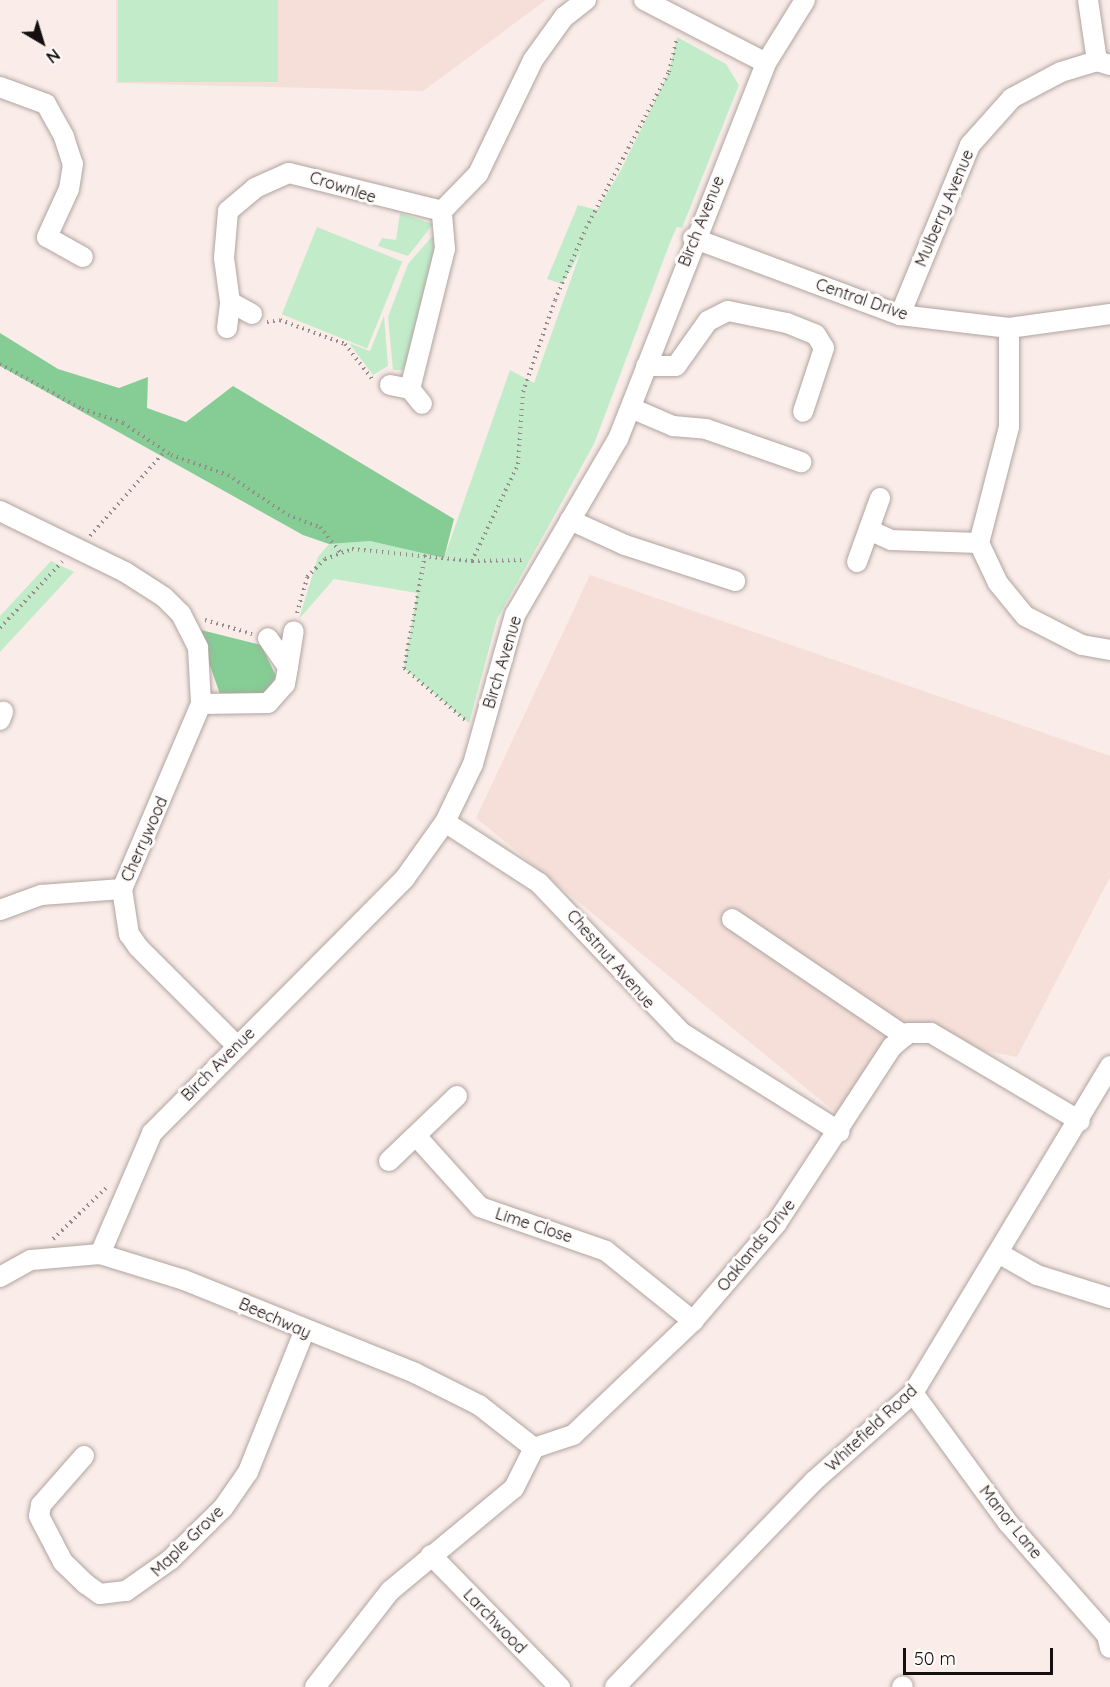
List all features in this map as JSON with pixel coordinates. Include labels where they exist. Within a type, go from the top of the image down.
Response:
[{"type":"street","points":[[390,385],[416,396],[446,249],[442,211],[478,174],[533,60],[564,17],[585,0]]},
{"type":"street","points":[[644,0],[766,63]]},
{"type":"street","name":"Birch Avenue","points":[[100,1254],[152,1133],[236,1045],[405,878],[446,822],[474,764],[515,615],[631,408],[693,238],[766,63],[805,0]]},
{"type":"street","name":"Mulberry Avenue","points":[[900,315],[970,145],[1012,98],[1103,63],[1088,0]]},
{"type":"street","points":[[0,87],[46,104],[64,137],[73,164],[69,189],[47,237],[83,257]]},
{"type":"street","name":"Crownlee","points":[[227,328],[230,302],[224,258],[228,211],[255,188],[289,173],[313,175],[384,200],[442,211]]},
{"type":"street","name":"Central Drive","points":[[693,238],[900,315],[1009,328],[1110,314]]},
{"type":"street","points":[[230,302],[252,314]]},
{"type":"street","points":[[646,366],[676,366],[708,321],[728,311],[787,323],[816,335],[824,348],[803,412]]},
{"type":"street","points":[[1009,328],[1009,427],[979,543],[998,583],[1025,616],[1082,645],[1110,650]]},
{"type":"street","points":[[631,408],[673,426],[706,429],[801,462]]},
{"type":"street","points":[[856,562],[880,498]]},
{"type":"street","name":"Cherrywood","points":[[0,511],[125,572],[181,614],[198,648],[201,704],[122,889],[129,934],[138,947],[236,1045]]},
{"type":"street","points":[[570,520],[625,545],[735,581]]},
{"type":"street","points":[[869,530],[891,540],[979,543]]},
{"type":"street","points":[[201,704],[268,703],[285,684],[294,632]]},
{"type":"street","points":[[268,638],[288,667]]},
{"type":"street","name":"Chestnut Avenue","points":[[446,822],[539,883],[682,1033],[840,1132]]},
{"type":"street","points":[[0,910],[41,895],[122,889]]},
{"type":"street","points":[[732,920],[905,1036],[931,1033],[1080,1121]]},
{"type":"street","name":"Oaklands Drive","points":[[534,1448],[573,1435],[693,1321],[777,1224],[840,1132],[892,1047],[905,1036]]},
{"type":"street","name":"Whitefield Road","points":[[615,1687],[814,1481],[913,1393],[1000,1254],[1080,1121],[1110,1066]]},
{"type":"street","points":[[389,1161],[417,1137],[457,1096]]},
{"type":"street","name":"Lime Close","points":[[417,1137],[480,1207],[606,1251],[693,1321]]},
{"type":"street","name":"Beechway","points":[[0,1277],[31,1260],[100,1254],[184,1280],[304,1332],[415,1373],[479,1405],[534,1448]]},
{"type":"street","points":[[1000,1254],[1037,1275],[1110,1298]]},
{"type":"street","name":"Maple Grove","points":[[84,1456],[41,1505],[39,1516],[63,1562],[100,1594],[142,1584],[223,1508],[248,1472],[304,1332]]},
{"type":"street","name":"Manor Lane","points":[[913,1393],[1009,1524],[1107,1635],[1110,1648]]},
{"type":"street","points":[[315,1687],[390,1592],[430,1555],[497,1505],[514,1488],[534,1448]]},
{"type":"street","name":"Larchwood","points":[[430,1555],[560,1687]]},
{"type":"path","points":[[472,561],[518,464],[523,392],[555,300],[586,228],[669,72],[681,20]]},
{"type":"path","points":[[252,314],[345,344],[372,379],[390,385]]},
{"type":"path","points":[[0,364],[82,409],[123,423],[165,451],[228,475],[288,515],[320,527],[341,553]]},
{"type":"path","points":[[0,628],[165,451]]},
{"type":"path","points":[[294,632],[307,577],[341,553],[352,549],[472,561],[545,560]]},
{"type":"path","points":[[425,555],[404,668],[481,733]]},
{"type":"path","points":[[181,614],[268,638]]},
{"type":"path","points":[[31,1260],[112,1182]]},
{"type":"shaded area","points":[[116,0],[546,0],[423,91],[116,83]]},
{"type":"shaded area","points":[[590,575],[1110,756],[1110,877],[1017,1057],[896,1034],[840,1116],[476,818]]},
{"type":"green space","points":[[118,0],[278,0],[278,82],[118,82]]},
{"type":"green space","points":[[677,37],[726,64],[739,85],[682,228],[677,227],[671,240],[594,444],[497,619],[469,723],[404,668],[417,593],[334,579],[299,619],[318,557],[329,544],[370,541],[444,558],[510,370],[534,383],[581,251],[562,284],[547,279],[578,205],[597,210],[621,170],[669,72]]},
{"type":"green space","points":[[400,213],[433,224],[408,256],[378,246],[382,238],[396,240]]},
{"type":"green space","points":[[317,227],[402,261],[367,349],[282,314]]},
{"type":"green space","points":[[436,232],[437,263],[409,361],[402,370],[393,370],[388,317],[408,264]]},
{"type":"green space","points":[[384,316],[388,366],[373,375],[349,343],[370,351]]},
{"type":"green space","points":[[0,333],[58,369],[119,388],[148,377],[147,408],[186,422],[233,386],[454,519],[444,558],[370,541],[329,544],[303,535],[0,366]]},
{"type":"green space","points":[[51,561],[74,572],[0,652],[0,616]]},
{"type":"green space","points":[[197,629],[261,645],[276,676],[266,694],[228,699],[220,694]]}]
